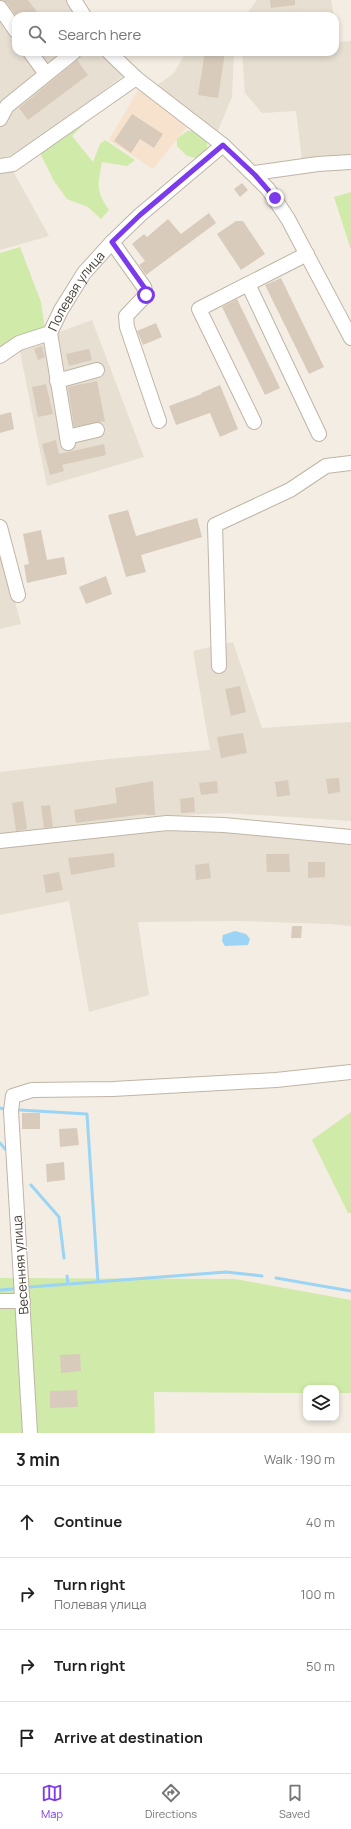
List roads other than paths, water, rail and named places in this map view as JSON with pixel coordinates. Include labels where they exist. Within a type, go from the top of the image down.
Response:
[{"type":"street","points":[[74,0],[82,12]]},
{"type":"street","points":[[0,8],[12,25]]},
{"type":"street","points":[[33,56],[46,74]]},
{"type":"street","points":[[0,119],[7,106],[69,56]]},
{"type":"street","points":[[113,56],[136,78],[223,145],[254,174],[282,208],[308,254],[351,338]]},
{"type":"street","points":[[0,166],[13,164],[136,78]]},
{"type":"street","name":"Полевая улица","points":[[97,430],[68,440],[50,333],[61,310],[84,273],[112,242],[140,215],[223,145]]},
{"type":"street","points":[[254,174],[318,164],[351,162]]},
{"type":"street","points":[[112,242],[144,287],[146,295],[126,316],[127,327],[160,421]]},
{"type":"street","points":[[254,422],[199,309],[308,254]]},
{"type":"street","points":[[248,284],[319,434]]},
{"type":"street","points":[[0,356],[19,343],[50,333]]},
{"type":"street","points":[[57,380],[96,370]]},
{"type":"street","points":[[219,666],[215,525],[290,490],[326,466],[351,463]]},
{"type":"street","points":[[0,527],[18,595]]},
{"type":"street","points":[[0,841],[167,823],[231,826],[351,837]]},
{"type":"street","name":"Весенняя улица","points":[[30,1433],[11,1111],[13,1096],[32,1090],[112,1089],[276,1080],[351,1072]]},
{"type":"street","points":[[0,1302],[23,1301]]},
{"type":"water","points":[[235,931],[246,934],[250,939],[248,945],[225,946],[222,941],[223,935]]},
{"type":"waterway","points":[[0,1108],[4,1109]]},
{"type":"waterway","points":[[20,1110],[87,1114],[98,1282]]},
{"type":"waterway","points":[[0,1143],[5,1149]]},
{"type":"waterway","points":[[31,1185],[59,1217],[64,1258]]},
{"type":"waterway","points":[[30,1287],[226,1272],[262,1276]]},
{"type":"waterway","points":[[67,1276],[68,1284]]},
{"type":"waterway","points":[[276,1278],[351,1291]]},
{"type":"waterway","points":[[0,1290],[13,1289]]}]
